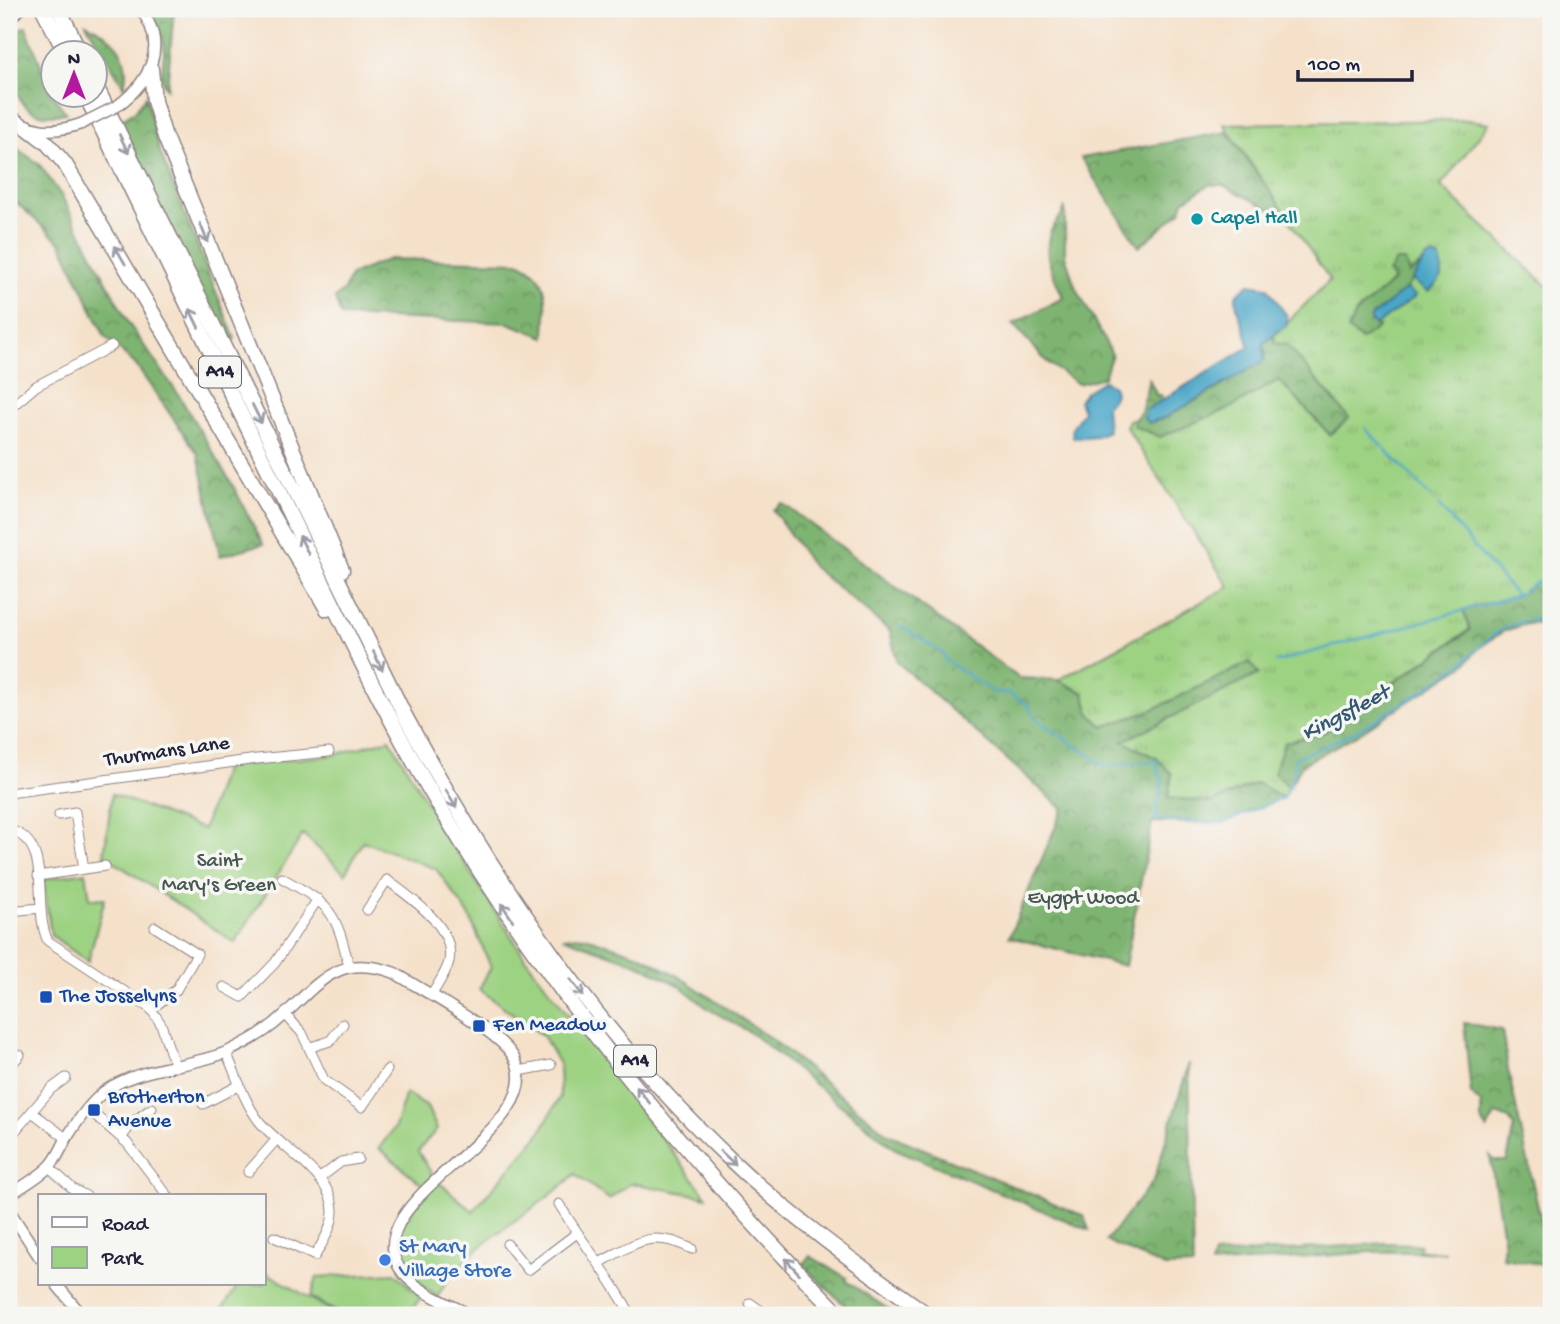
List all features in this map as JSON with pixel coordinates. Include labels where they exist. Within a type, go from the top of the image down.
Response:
[{"type":"highway","points":[[43,9],[58,38]]},
{"type":"highway","points":[[59,9],[73,38]]},
{"type":"highway","name":"A14","points":[[152,69],[154,101],[165,137],[345,576],[352,607]]},
{"type":"highway","name":"A14","points":[[92,108],[356,650],[412,742],[480,871],[584,1020],[714,1181],[840,1315]]},
{"type":"highway","name":"A14","points":[[107,108],[352,607],[397,716]]},
{"type":"highway","name":"A14","points":[[17,122],[47,143],[65,164],[337,628],[356,650]]},
{"type":"highway","name":"A14","points":[[412,742],[536,930],[597,1013],[661,1090],[772,1196],[928,1315]]},
{"type":"street","points":[[9,19],[20,9]]},
{"type":"street","points":[[9,112],[17,122],[65,130],[117,106],[132,95],[152,69],[152,33],[144,12]]},
{"type":"street","points":[[9,409],[36,386],[112,346]]},
{"type":"street","name":"Thurmans Lane","points":[[9,793],[252,759],[330,752]]},
{"type":"street","points":[[59,815],[75,812],[84,869]]},
{"type":"street","points":[[9,830],[32,845],[48,941],[151,1009],[161,1024],[175,1067]]},
{"type":"street","points":[[38,876],[105,866]]},
{"type":"street","points":[[282,878],[318,899],[334,916],[349,966]]},
{"type":"street","points":[[367,910],[387,880],[417,903],[441,931],[450,953],[449,963],[431,996]]},
{"type":"street","points":[[224,987],[242,997],[283,954],[318,899]]},
{"type":"street","points":[[9,911],[41,908]]},
{"type":"street","points":[[151,1009],[176,989],[197,954],[155,928]]},
{"type":"street","points":[[9,1195],[49,1167],[87,1108],[105,1091],[125,1080],[226,1052],[262,1033],[322,978],[349,966],[388,970],[497,1039],[514,1058],[519,1071],[514,1104],[409,1207],[396,1234],[396,1256],[401,1270],[420,1287],[471,1315]]},
{"type":"street","points":[[285,1014],[311,1047],[324,1080],[362,1107],[387,1070]]},
{"type":"street","points":[[311,1047],[330,1041],[343,1024]]},
{"type":"street","points":[[226,1052],[257,1119],[276,1140],[320,1178],[333,1209],[329,1229],[315,1256],[274,1237]]},
{"type":"street","points":[[9,1066],[20,1055]]},
{"type":"street","points":[[519,1071],[551,1065]]},
{"type":"street","points":[[9,1138],[66,1078]]},
{"type":"street","points":[[203,1104],[240,1085]]},
{"type":"street","points":[[87,1108],[148,1167],[167,1194]]},
{"type":"street","points":[[121,1138],[133,1122],[152,1108]]},
{"type":"street","points":[[32,1112],[66,1138]]},
{"type":"street","points":[[248,1172],[276,1140]]},
{"type":"street","points":[[320,1178],[341,1162],[358,1159]]},
{"type":"street","points":[[49,1167],[82,1194]]},
{"type":"street","points":[[559,1203],[577,1233],[601,1262],[631,1315]]},
{"type":"street","points":[[9,1210],[38,1255]]},
{"type":"street","points":[[507,1244],[528,1270],[577,1233]]},
{"type":"street","points":[[601,1262],[644,1238],[660,1237],[692,1249]]},
{"type":"street","points":[[58,1286],[79,1314]]},
{"type":"street","points":[[750,1303],[767,1315]]},
{"type":"green space","points":[[151,9],[174,9],[167,89],[162,79],[163,41]]},
{"type":"green space","points":[[86,23],[112,40],[123,56],[126,75],[124,87],[108,60],[108,38],[95,38]]},
{"type":"green space","points":[[26,27],[38,58],[38,108],[62,108],[66,113],[48,115],[33,111],[23,103],[16,91],[10,61],[14,30]]},
{"type":"green space","points":[[146,96],[160,152],[235,339],[225,343],[117,122],[135,111]]},
{"type":"green space","points":[[1469,120],[1489,123],[1441,186],[1551,290],[1551,573],[1516,596],[1464,610],[1470,629],[1323,732],[1284,743],[1274,773],[1289,787],[1283,798],[1257,783],[1213,802],[1167,798],[1158,759],[1122,741],[1258,674],[1250,662],[1152,710],[1103,727],[1090,714],[1084,693],[1058,680],[1229,587],[1126,427],[1129,420],[1135,419],[1134,426],[1279,380],[1330,435],[1348,419],[1275,343],[1274,335],[1330,280],[1224,124]]},
{"type":"green space","points":[[1227,132],[1291,220],[1223,185],[1208,185],[1184,201],[1181,211],[1139,247],[1081,158]]},
{"type":"green space","points":[[9,143],[39,164],[61,195],[129,324],[178,394],[232,484],[263,544],[220,556],[198,454],[135,364],[105,337],[61,243],[9,196]]},
{"type":"green space","points":[[1065,207],[1065,255],[1075,286],[1112,354],[1104,377],[1078,384],[1047,362],[1013,324],[1063,298],[1050,265],[1047,249],[1051,231]]},
{"type":"green space","points":[[389,259],[518,262],[537,275],[542,283],[546,303],[545,337],[508,323],[341,316],[335,298],[344,290],[351,275]]},
{"type":"green space","points":[[1396,261],[1405,261],[1409,274],[1424,261],[1406,289],[1372,316],[1375,326],[1379,327],[1361,340],[1348,330],[1355,314],[1394,280],[1388,273]]},
{"type":"green space","points":[[1274,335],[1275,343],[1287,345],[1349,418],[1330,435],[1279,380],[1228,409],[1160,437],[1134,426],[1135,419],[1141,412],[1149,379],[1157,396],[1161,395],[1164,401],[1146,410],[1166,417],[1227,383],[1266,355],[1264,343]]},
{"type":"green space","name":"Eygpt Wood","points":[[782,503],[1019,678],[1058,680],[1084,693],[1090,714],[1103,727],[1152,710],[1250,662],[1259,674],[1123,741],[1158,759],[1172,774],[1168,798],[1213,802],[1257,783],[1283,798],[1223,823],[1152,822],[1125,966],[1009,937],[1063,809],[897,662],[890,631],[813,567],[773,510]]},
{"type":"green space","points":[[1551,573],[1551,623],[1527,624],[1504,631],[1479,648],[1462,667],[1358,734],[1302,765],[1289,787],[1274,773],[1284,743],[1323,732],[1470,630],[1463,610],[1516,596]]},
{"type":"green space","name":"Saint Mary's Green","points":[[390,739],[437,820],[526,959],[707,1197],[631,1183],[609,1199],[575,1174],[465,1260],[437,1297],[401,1270],[396,1234],[426,1188],[379,1148],[395,1127],[406,1093],[427,1107],[437,1129],[418,1151],[435,1179],[473,1211],[538,1136],[560,1097],[559,1064],[543,1036],[479,989],[491,967],[469,915],[436,869],[363,841],[345,874],[303,834],[235,943],[104,855],[112,794],[203,829],[225,766],[334,755]]},
{"type":"green space","points":[[86,872],[90,899],[105,898],[88,962],[51,935],[43,879]]},
{"type":"green space","points":[[586,937],[640,955],[680,977],[773,1040],[888,1134],[1084,1216],[1089,1230],[895,1149],[751,1033],[707,1008],[680,986],[640,965],[565,938]]},
{"type":"green space","points":[[1464,1023],[1502,1030],[1508,1070],[1549,1258],[1546,1265],[1502,1258],[1504,1244],[1490,1156],[1495,1161],[1507,1161],[1514,1126],[1509,1119],[1496,1114],[1487,1129],[1481,1120],[1481,1104],[1471,1094]]},
{"type":"green space","points":[[1189,1063],[1193,1266],[1165,1267],[1106,1241],[1154,1180]]},
{"type":"green space","points":[[1386,1243],[1415,1244],[1420,1245],[1419,1250],[1446,1252],[1372,1252],[1211,1265],[1214,1255]]},
{"type":"green space","points":[[810,1256],[847,1278],[846,1281],[897,1315],[855,1315],[802,1265]]},
{"type":"green space","points":[[266,1272],[338,1315],[219,1314],[238,1286],[266,1286]]},
{"type":"green space","points":[[395,1273],[421,1297],[408,1315],[342,1315],[311,1297],[317,1277]]},
{"type":"water","points":[[1432,256],[1440,259],[1442,273],[1439,281],[1428,292],[1412,280],[1426,258]]},
{"type":"water","points":[[1249,284],[1267,287],[1287,316],[1287,325],[1264,343],[1264,361],[1166,417],[1149,423],[1144,418],[1146,410],[1249,347],[1237,308],[1236,295]]},
{"type":"water","points":[[1406,289],[1416,296],[1375,326],[1370,320],[1372,316]]},
{"type":"water","points":[[1103,381],[1113,386],[1115,392],[1106,407],[1108,431],[1097,436],[1073,438],[1072,429],[1083,411],[1079,401],[1085,392]]},
{"type":"waterway","points":[[1365,428],[1432,498]]},
{"type":"waterway","points":[[1438,505],[1516,595]]},
{"type":"waterway","points":[[1276,662],[1516,596],[1551,573]]},
{"type":"waterway","name":"Kingsfleet","points":[[900,626],[943,653],[944,659],[993,692],[1009,693],[1028,705],[1035,718],[1105,766],[1157,761],[1158,773],[1163,780],[1155,819],[1223,823],[1283,798],[1294,775],[1295,758],[1335,741],[1395,709],[1465,661],[1503,628],[1530,620],[1551,618]]},
{"type":"place","name":"Capel Hall","points":[[1197,219]]},
{"type":"place","name":"The Josselyns","points":[[46,997]]},
{"type":"place","name":"Fen Meadow","points":[[479,1026]]},
{"type":"place","name":"Brotherton Avenue","points":[[94,1110]]},
{"type":"place","name":"St Mary Village Store","points":[[385,1260]]}]
